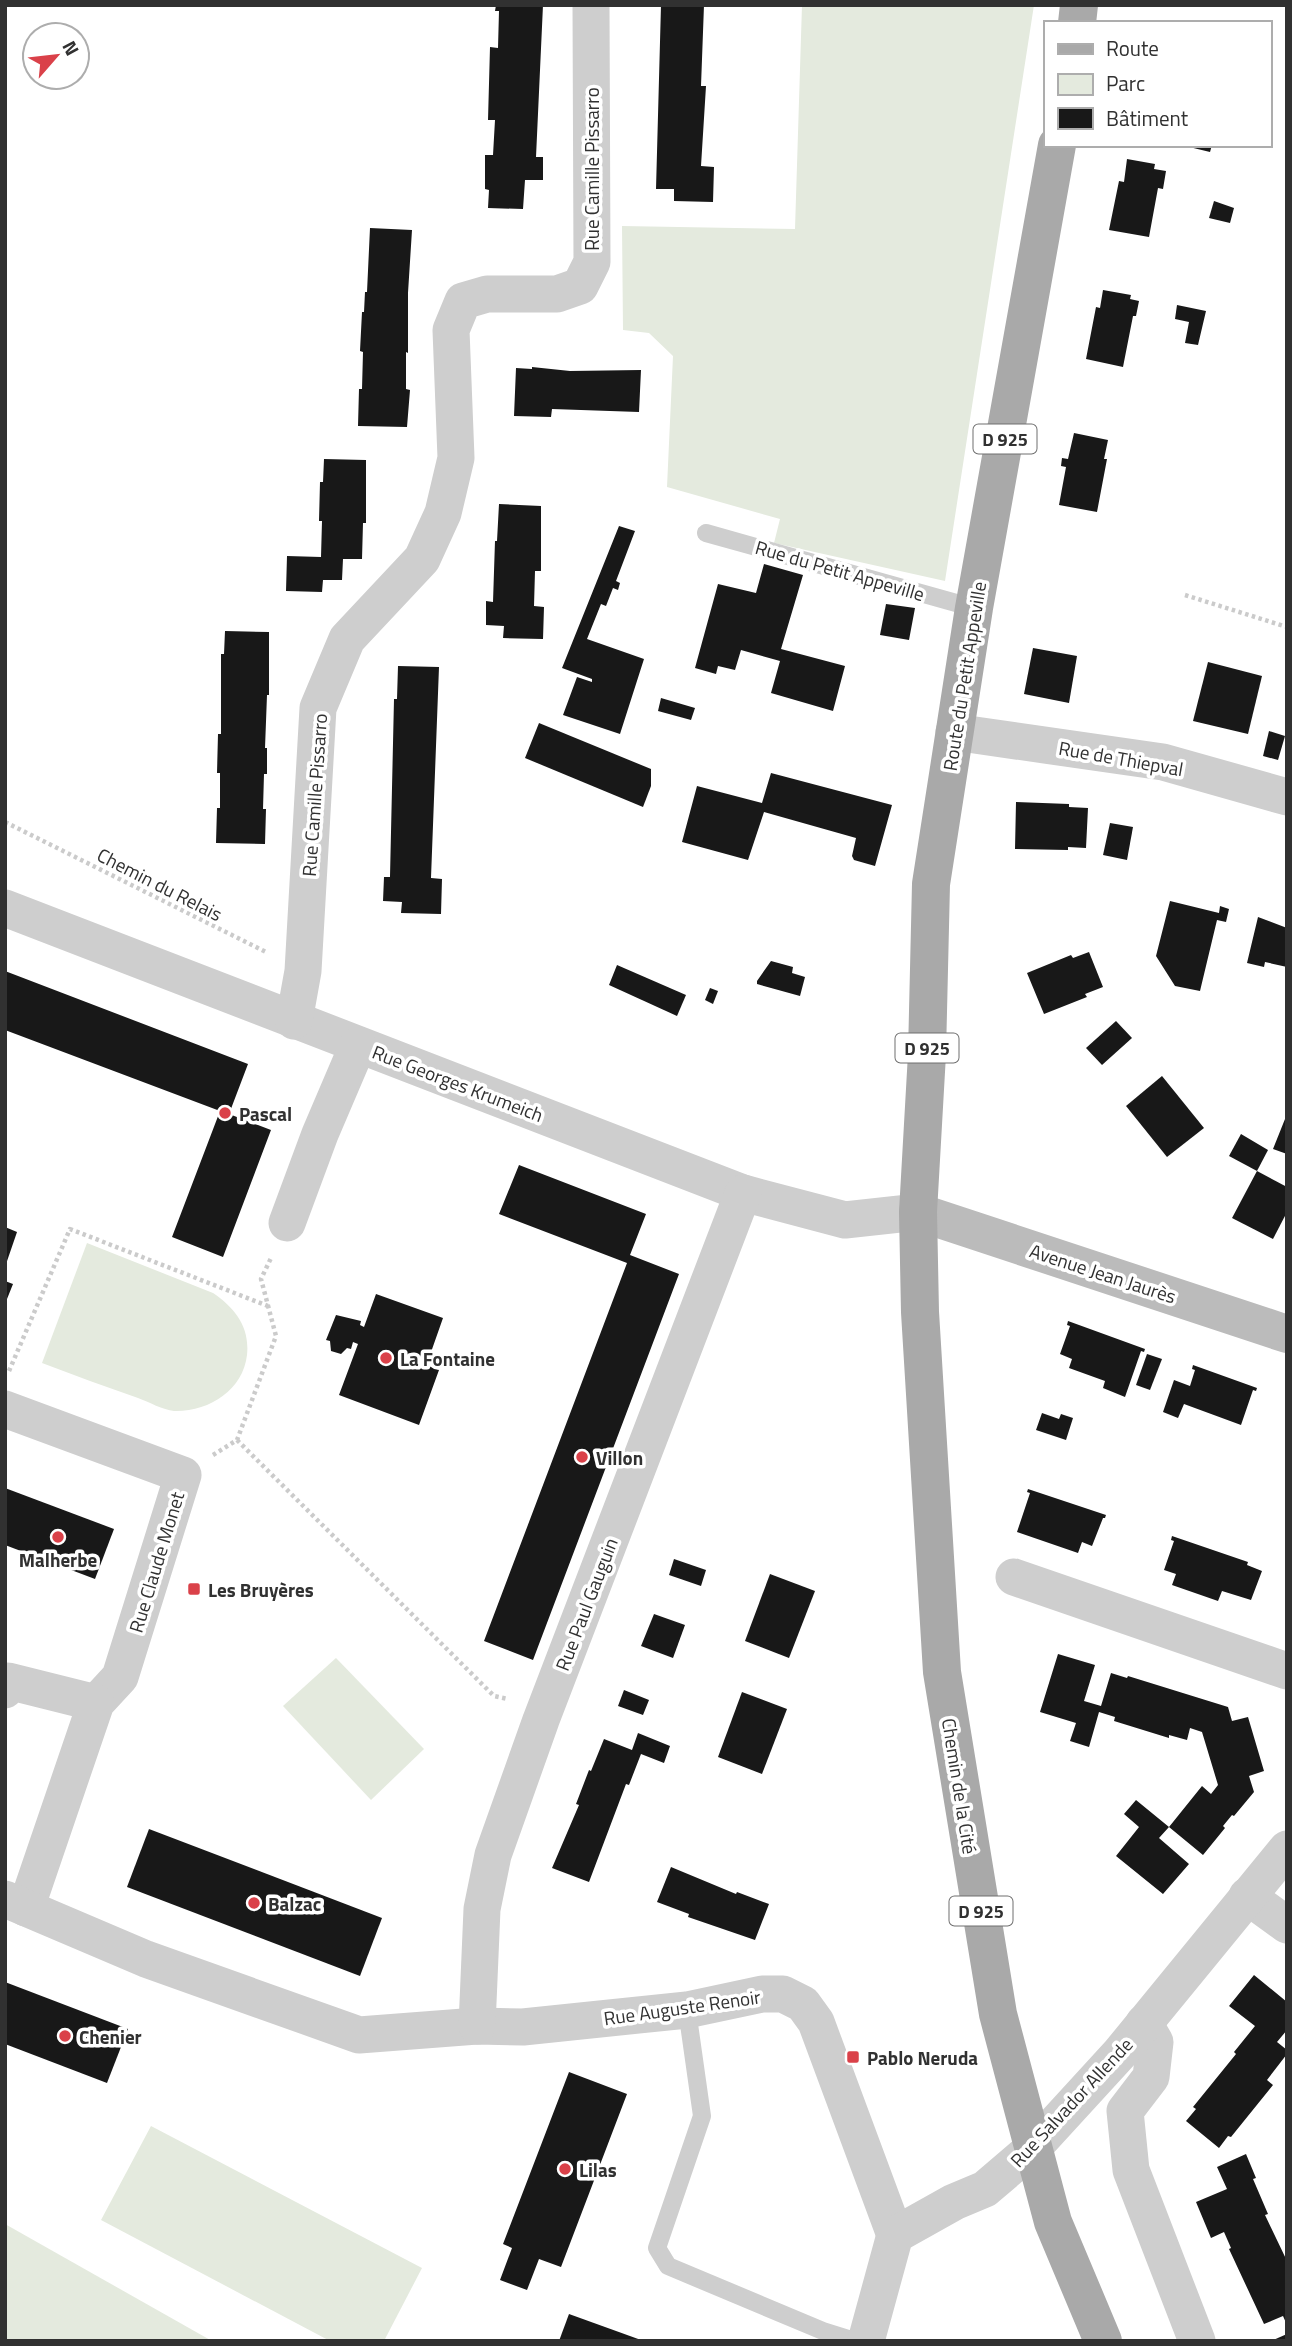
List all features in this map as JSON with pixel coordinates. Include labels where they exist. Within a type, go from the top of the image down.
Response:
[{"type":"main road","name":"Route du Petit Appeville","points":[[918,1212],[927,1054],[932,884],[974,608],[1057,147]]},
{"type":"main road","name":"Chemin de la Cité","points":[[918,1212],[920,1321],[942,1672],[998,2014],[1053,2222],[1103,2341]]},
{"type":"street","name":"Rue Camille Pissarro","points":[[294,1021],[303,971],[318,708],[347,639],[422,559],[443,513],[456,458],[451,330],[463,301],[487,295],[557,294],[580,286],[592,262],[591,5]]},
{"type":"street","name":"Rue de Thiepval","points":[[954,732],[1163,762],[1287,797]]},
{"type":"street","name":"Rue Georges Krumeich","points":[[5,908],[743,1194],[845,1220],[918,1212]]},
{"type":"street","points":[[287,1223],[324,1124],[358,1045]]},
{"type":"street","name":"Rue Paul Gauguin","points":[[477,2026],[482,1909],[493,1855],[545,1710],[743,1194]]},
{"type":"street","name":"Avenue Jean Jaurès","points":[[918,1212],[1287,1334]]},
{"type":"street","name":"Rue Claude Monet","points":[[5,1409],[183,1475],[120,1677],[96,1703],[16,1904]]},
{"type":"street","points":[[1014,1577],[1287,1671]]},
{"type":"street","points":[[5,1690],[8,1681],[96,1703]]},
{"type":"street","name":"Rue Salvador Allende","points":[[895,2235],[985,2189],[1033,2148],[1120,2053],[1287,1849]]},
{"type":"street","points":[[1247,1896],[1287,1925]]},
{"type":"street","name":"Rue Auguste Renoir","points":[[16,1904],[146,1959],[359,2035],[477,2026],[523,2027],[687,2010],[762,1994],[783,1994],[803,2004],[816,2022],[895,2235]]},
{"type":"street","points":[[1144,2023],[1155,2042],[1152,2077],[1125,2111],[1131,2170],[1196,2341]]},
{"type":"street","points":[[866,2341],[895,2235]]},
{"type":"lane","name":"Rue du Petit Appeville","points":[[706,533],[974,608]]},
{"type":"lane","points":[[687,2010],[702,2116],[657,2248],[668,2266],[823,2331],[855,2341]]},
{"type":"path","points":[[1185,595],[1287,627]]},
{"type":"path","name":"Chemin du Relais","points":[[5,822],[303,971]]},
{"type":"path","points":[[183,1475],[237,1440],[276,1336],[261,1279],[287,1223]]},
{"type":"path","points":[[5,1380],[70,1229],[268,1306]]},
{"type":"path","points":[[237,1440],[494,1696],[545,1710]]},
{"type":"green space","points":[[802,5],[1034,5],[945,581],[774,543],[780,519],[667,487],[673,356],[649,333],[623,330],[622,226],[795,229]]},
{"type":"green space","points":[[87,1243],[213,1293],[228,1305],[243,1327],[247,1355],[239,1379],[222,1397],[200,1408],[174,1411],[42,1363]]},
{"type":"green space","points":[[336,1658],[424,1749],[371,1800],[283,1706]]},
{"type":"green space","points":[[151,2126],[422,2268],[384,2341],[330,2341],[101,2220]]},
{"type":"green space","points":[[5,2224],[212,2341],[5,2341]]},
{"type":"building","points":[[496,5],[543,5],[536,157],[543,157],[543,180],[525,180],[523,209],[488,208],[489,190],[485,189],[485,155],[493,155],[495,120],[488,120],[490,47],[498,48],[499,11],[495,11]]},
{"type":"building","points":[[661,5],[704,5],[701,86],[706,86],[701,166],[714,167],[713,202],[674,201],[674,189],[656,189]]},
{"type":"building","points":[[1189,147],[1211,147],[1210,152]]},
{"type":"building","points":[[1127,159],[1155,164],[1154,169],[1166,171],[1163,189],[1158,188],[1149,237],[1109,230],[1119,181],[1124,182]]},
{"type":"building","points":[[1214,201],[1234,208],[1230,223],[1209,218]]},
{"type":"building","points":[[370,228],[412,230],[408,353],[406,352],[406,389],[410,390],[407,427],[358,426],[359,389],[362,389],[362,312],[367,292]]},
{"type":"building","points":[[1103,290],[1131,295],[1130,299],[1139,301],[1136,316],[1133,316],[1123,367],[1086,359],[1096,307],[1100,308]]},
{"type":"building","points":[[1177,305],[1206,311],[1198,345],[1185,343],[1189,322],[1175,319]]},
{"type":"building","points":[[516,368],[570,371],[641,370],[639,412],[552,409],[551,417],[514,416]]},
{"type":"building","points":[[1074,433],[1108,440],[1097,512],[1059,505],[1066,467],[1061,466],[1062,458],[1068,459]]},
{"type":"building","points":[[324,459],[366,460],[366,523],[363,523],[362,559],[343,559],[342,580],[323,580],[322,592],[286,591],[287,556],[321,557],[320,482],[323,482]]},
{"type":"building","points":[[499,504],[541,506],[541,571],[535,571],[534,606],[544,607],[543,639],[503,638],[504,626],[486,625],[486,601],[493,602]]},
{"type":"building","points":[[619,526],[635,531],[616,581],[620,583],[618,590],[613,588],[606,606],[601,604],[587,639],[644,659],[620,734],[563,715],[577,677],[592,682],[592,679],[562,668]]},
{"type":"building","points":[[764,564],[803,575],[781,649],[845,666],[833,711],[771,693],[780,661],[741,650],[735,670],[718,666],[716,674],[695,668],[718,584],[756,593]]},
{"type":"building","points":[[886,604],[915,608],[909,640],[880,635]]},
{"type":"building","points":[[225,631],[269,632],[269,695],[265,748],[267,774],[264,774],[263,809],[266,809],[265,844],[216,843],[217,808],[220,808],[220,773],[217,773],[218,734],[221,734],[221,654],[224,654]]},
{"type":"building","points":[[1033,648],[1077,656],[1069,703],[1024,694]]},
{"type":"building","points":[[1208,662],[1262,676],[1248,734],[1193,721]]},
{"type":"building","points":[[398,666],[439,667],[431,878],[442,879],[441,914],[401,913],[402,902],[383,901],[384,877],[390,877],[394,699],[397,699]]},
{"type":"building","points":[[661,698],[695,708],[691,720],[658,711]]},
{"type":"building","points":[[539,723],[651,769],[651,786],[643,807],[525,758]]},
{"type":"building","points":[[1269,731],[1285,736],[1278,760],[1263,756]]},
{"type":"building","points":[[771,773],[892,805],[875,866],[854,860],[852,856],[856,838],[764,812],[748,860],[682,842],[697,786],[762,803]]},
{"type":"building","points":[[1016,802],[1069,804],[1069,807],[1088,808],[1086,848],[1015,849]]},
{"type":"building","points":[[1110,823],[1133,827],[1127,860],[1103,855]]},
{"type":"building","points":[[1170,901],[1219,913],[1220,906],[1229,909],[1226,922],[1217,920],[1200,991],[1175,986],[1156,956]]},
{"type":"building","points":[[1258,917],[1287,928],[1287,967],[1265,962],[1264,967],[1247,963]]},
{"type":"building","points":[[1089,952],[1103,987],[1085,994],[1087,997],[1044,1014],[1027,973],[1071,955],[1073,958]]},
{"type":"building","points":[[771,961],[793,967],[792,973],[805,977],[800,996],[757,984]]},
{"type":"building","points":[[617,965],[686,995],[677,1016],[609,985]]},
{"type":"building","name":"Pascal","points":[[5,971],[248,1064],[229,1114],[271,1130],[223,1257],[172,1237],[220,1111],[5,1030]]},
{"type":"building","points":[[710,988],[718,991],[713,1004],[705,1000]]},
{"type":"building","points":[[1116,1021],[1132,1038],[1102,1065],[1086,1048]]},
{"type":"building","points":[[1162,1076],[1204,1128],[1167,1157],[1126,1106]]},
{"type":"building","points":[[1287,1114],[1287,1154],[1273,1149]]},
{"type":"building","points":[[1241,1134],[1268,1150],[1257,1171],[1229,1156]]},
{"type":"building","name":"Villon","points":[[519,1165],[646,1214],[630,1255],[679,1274],[533,1660],[484,1641],[627,1263],[499,1214]]},
{"type":"building","points":[[1257,1171],[1287,1187],[1287,1212],[1273,1239],[1232,1218]]},
{"type":"building","points":[[5,1227],[17,1232],[6,1264],[5,1264]]},
{"type":"building","points":[[5,1281],[13,1284],[5,1304]]},
{"type":"building","name":"La Fontaine","points":[[376,1294],[443,1318],[430,1355],[422,1352],[418,1362],[439,1370],[419,1425],[339,1395],[358,1344],[353,1342],[351,1349],[347,1348],[341,1354],[331,1351],[330,1341],[326,1340],[336,1315],[361,1321],[360,1325],[364,1327]]},
{"type":"building","points":[[1068,1321],[1145,1349],[1144,1352],[1141,1351],[1125,1397],[1103,1388],[1105,1381],[1069,1368],[1072,1359],[1060,1354],[1070,1326],[1067,1325]]},
{"type":"building","points":[[1147,1354],[1162,1359],[1150,1390],[1136,1385]]},
{"type":"building","points":[[1193,1365],[1257,1388],[1256,1391],[1253,1390],[1241,1425],[1184,1404],[1178,1418],[1163,1412],[1174,1380],[1190,1386],[1195,1370],[1192,1369]]},
{"type":"building","points":[[1042,1413],[1059,1419],[1061,1414],[1073,1418],[1066,1440],[1036,1430]]},
{"type":"building","name":"Malherbe","points":[[5,1488],[114,1529],[95,1579],[5,1545]]},
{"type":"building","points":[[1028,1489],[1106,1515],[1092,1546],[1082,1542],[1078,1553],[1017,1532],[1030,1493],[1027,1492]]},
{"type":"building","points":[[1172,1536],[1248,1562],[1247,1565],[1262,1571],[1251,1600],[1222,1591],[1218,1601],[1172,1585],[1176,1574],[1164,1570],[1174,1541],[1171,1540]]},
{"type":"building","points":[[674,1559],[706,1570],[701,1586],[669,1575]]},
{"type":"building","points":[[770,1574],[815,1591],[789,1658],[745,1641]]},
{"type":"building","points":[[654,1614],[685,1625],[673,1658],[641,1646]]},
{"type":"building","points":[[1058,1654],[1095,1665],[1084,1701],[1101,1706],[1111,1673],[1228,1707],[1232,1721],[1248,1717],[1264,1771],[1249,1776],[1254,1792],[1223,1826],[1225,1828],[1203,1855],[1169,1827],[1202,1786],[1211,1794],[1218,1785],[1202,1732],[1190,1728],[1187,1740],[1169,1735],[1169,1738],[1114,1721],[1115,1717],[1099,1712],[1089,1747],[1070,1741],[1076,1723],[1040,1712]]},
{"type":"building","points":[[624,1690],[649,1700],[643,1715],[618,1706]]},
{"type":"building","points":[[742,1692],[787,1709],[762,1774],[718,1757]]},
{"type":"building","points":[[638,1733],[670,1746],[664,1763],[641,1754],[629,1785],[626,1784],[589,1882],[552,1868],[579,1805],[576,1804],[589,1770],[591,1771],[604,1739],[632,1750]]},
{"type":"building","points":[[1136,1800],[1169,1827],[1159,1838],[1189,1864],[1163,1894],[1116,1856],[1139,1827],[1124,1814]]},
{"type":"building","name":"Balzac","points":[[149,1829],[382,1918],[360,1976],[127,1887]]},
{"type":"building","points":[[671,1867],[736,1894],[737,1892],[769,1904],[755,1940],[688,1917],[689,1914],[657,1902]]},
{"type":"building","points":[[1254,1975],[1287,2002],[1287,2030],[1277,2042],[1287,2050],[1287,2054],[1267,2080],[1273,2085],[1219,2148],[1186,2121],[1196,2109],[1193,2107],[1255,2026],[1229,2006]]},
{"type":"building","name":"Chenier","points":[[5,1982],[128,2029],[107,2083],[5,2044]]},
{"type":"building","name":"Lilas","points":[[569,2072],[627,2094],[561,2267],[539,2259],[527,2290],[500,2280],[512,2248],[503,2244]]},
{"type":"building","points":[[1246,2154],[1268,2214],[1265,2215],[1287,2261],[1287,2325],[1283,2316],[1264,2324],[1229,2249],[1231,2248],[1224,2232],[1211,2238],[1196,2202],[1227,2189],[1217,2167]]},
{"type":"building","points":[[569,2314],[641,2340],[641,2341],[559,2341]]},
{"type":"building","points":[[1287,2334],[1287,2341],[1271,2341]]},
{"type":"place","name":"Pascal","points":[[225,1113]]},
{"type":"place","name":"La Fontaine","points":[[386,1358]]},
{"type":"place","name":"Villon","points":[[582,1457]]},
{"type":"place","name":"Malherbe","points":[[58,1537]]},
{"type":"place","name":"Les Bruyères","points":[[194,1589]]},
{"type":"place","name":"Balzac","points":[[254,1903]]},
{"type":"place","name":"Chenier","points":[[65,2036]]},
{"type":"place","name":"Pablo Neruda","points":[[853,2057]]},
{"type":"place","name":"Lilas","points":[[565,2169]]}]
